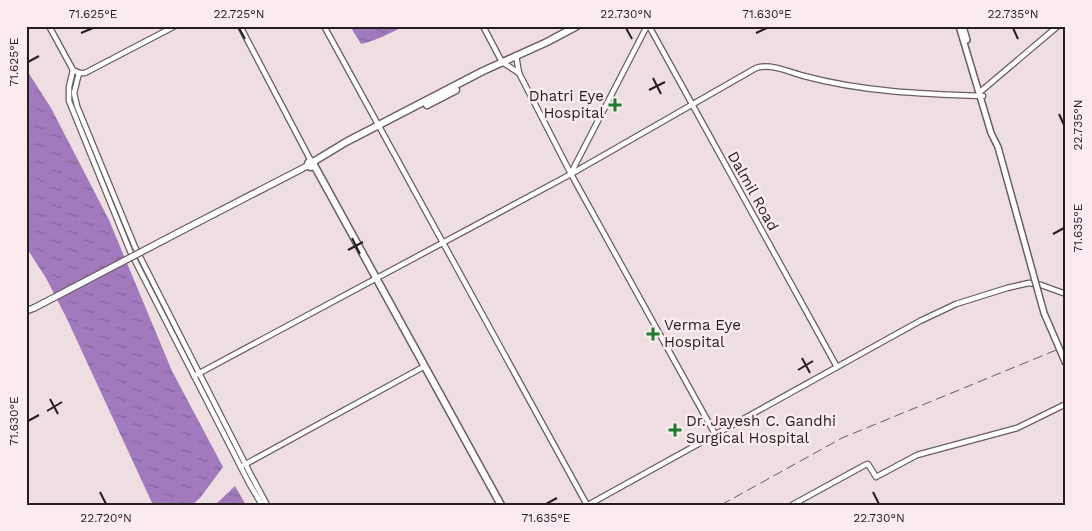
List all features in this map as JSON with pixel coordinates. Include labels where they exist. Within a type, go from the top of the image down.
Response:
[{"type":"highway","points":[[499,505],[312,164],[474,78],[484,75],[488,70],[502,62],[569,28],[577,26]]},
{"type":"main road","points":[[959,26],[981,94]]},
{"type":"main road","points":[[963,26],[991,133],[997,144],[1044,313],[1066,364]]},
{"type":"main road","points":[[26,311],[312,164]]},
{"type":"street","points":[[49,26],[73,70],[79,73],[92,70],[175,26]]},
{"type":"street","points":[[240,26],[312,164]]},
{"type":"street","points":[[324,26],[587,505],[920,321],[956,304],[1006,288],[1029,283],[1041,285],[1066,294]]},
{"type":"street","points":[[482,26],[502,62],[519,73]]},
{"type":"street","points":[[571,174],[648,26]]},
{"type":"street","name":"Dalmil Road","points":[[648,26],[837,367]]},
{"type":"street","points":[[194,376],[571,174],[756,68],[762,66],[866,89],[981,94],[1058,26]]},
{"type":"street","points":[[516,55],[519,73],[571,174],[715,434]]},
{"type":"street","points":[[73,70],[69,94],[72,109],[130,251],[194,376],[267,505]]},
{"type":"street","points":[[79,73],[74,93],[77,106],[135,247],[166,311],[200,373],[262,505]]},
{"type":"street","points":[[243,465],[423,367]]},
{"type":"street","points":[[792,505],[865,465],[868,464],[876,477],[918,455],[1017,428],[1066,404]]},
{"type":"water","points":[[350,26],[406,26],[378,39],[361,44]]},
{"type":"water","points":[[26,69],[51,108],[109,220],[172,371],[223,467],[200,498],[192,505],[153,505],[67,319],[46,278],[26,247]]},
{"type":"water","points":[[235,486],[246,505],[215,505]]},
{"type":"railway","points":[[721,505],[842,438],[1066,346]]},
{"type":"place","name":"Dhatri Eye Hospital","points":[[615,105]]},
{"type":"place","name":"Verma Eye Hospital","points":[[653,334]]},
{"type":"place","name":"Dr. Jayesh C. Gandhi Surgical Hospital","points":[[675,430]]}]
